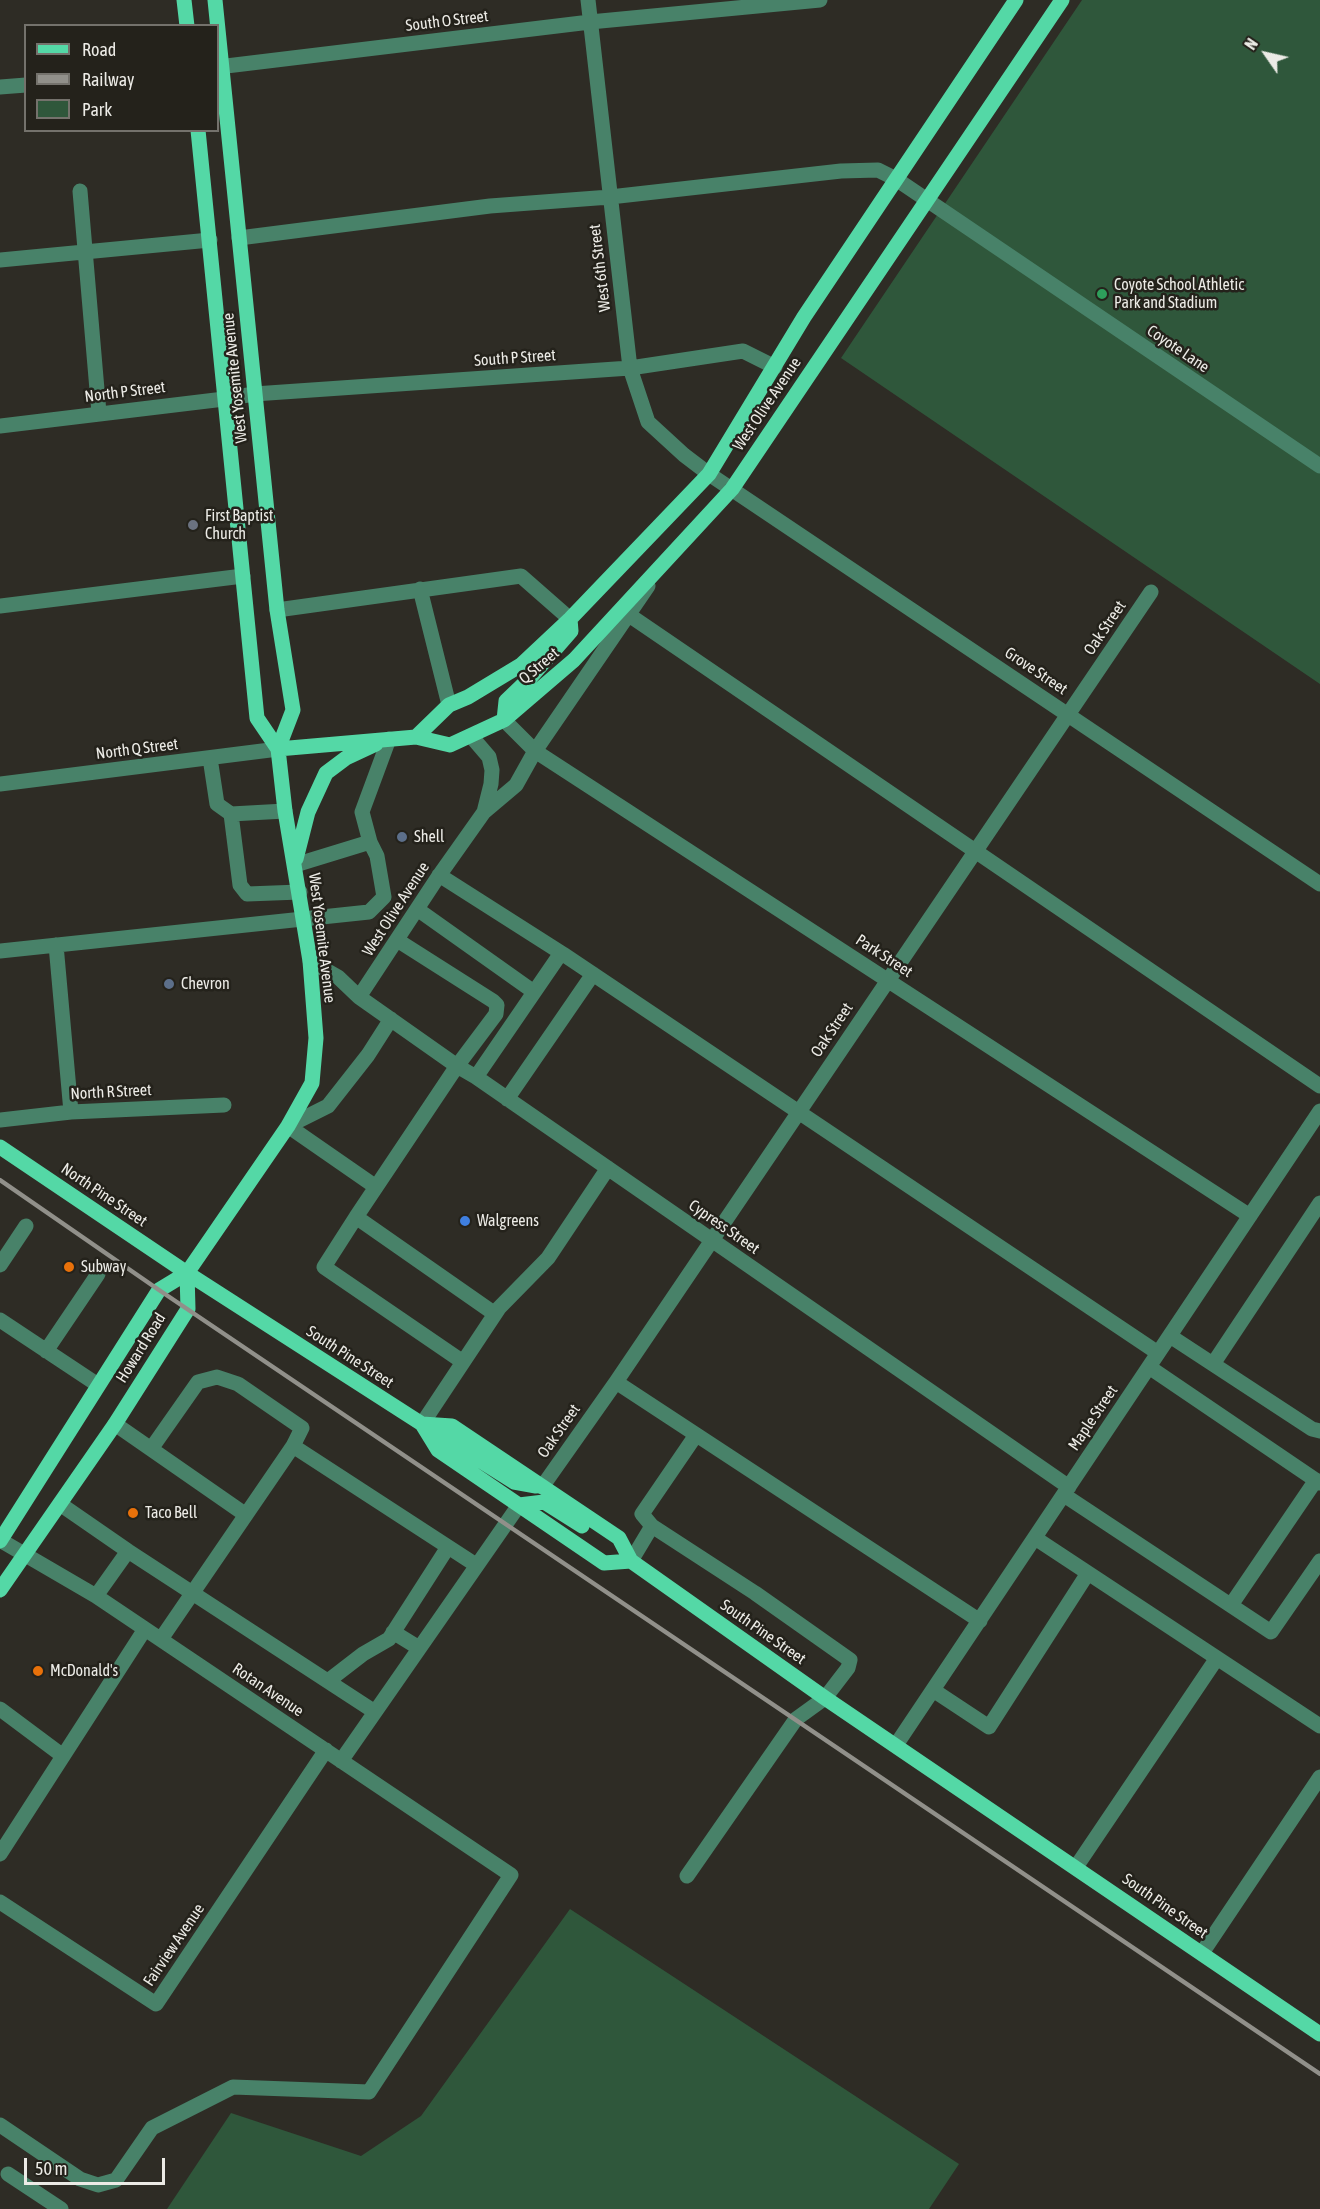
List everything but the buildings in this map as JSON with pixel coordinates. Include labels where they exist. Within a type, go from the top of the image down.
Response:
[{"type":"main road","points":[[184,0],[187,24]]},
{"type":"main road","name":"West Yosemite Avenue","points":[[214,0],[216,24]]},
{"type":"main road","name":"West Olive Avenue","points":[[521,665],[570,619],[709,474],[804,317],[1016,0]]},
{"type":"main road","name":"West Olive Avenue","points":[[660,569],[732,489],[1062,0]]},
{"type":"main road","name":"West Yosemite Avenue","points":[[220,67],[277,610],[293,710],[278,749],[285,811],[310,961],[316,1038],[312,1083],[288,1126]]},
{"type":"main road","name":"West Yosemite Avenue","points":[[198,132],[257,718],[278,749]]},
{"type":"main road","name":"Q Street","points":[[278,749],[416,736],[450,745],[471,736],[504,720],[574,660],[660,569]]},
{"type":"main road","points":[[504,720],[506,701],[530,678],[571,631],[570,619]]},
{"type":"main road","name":"Q Street","points":[[416,736],[449,705],[468,697],[521,665]]},
{"type":"main road","points":[[295,865],[308,812],[326,773],[346,758],[387,739]]},
{"type":"main road","points":[[187,1273],[288,1126]]},
{"type":"main road","name":"North Pine Street","points":[[0,1147],[187,1273]]},
{"type":"main road","name":"Howard Road","points":[[0,1541],[159,1290],[187,1273],[188,1309],[115,1424],[0,1590]]},
{"type":"main road","name":"South Pine Street","points":[[187,1273],[426,1430],[438,1450],[604,1563],[629,1558],[825,1698],[1320,2034]]},
{"type":"main road","points":[[426,1430],[452,1426],[619,1538],[629,1558]]},
{"type":"street","name":"West 6th Street","points":[[588,0],[630,368],[648,422],[684,455],[732,489]]},
{"type":"street","name":"South O Street","points":[[220,67],[590,22],[820,0]]},
{"type":"street","points":[[0,87],[24,85]]},
{"type":"street","name":"Coyote Lane","points":[[239,238],[316,226],[490,206],[610,197],[841,171],[878,170],[896,179],[1320,466]]},
{"type":"street","points":[[80,191],[99,413]]},
{"type":"street","points":[[0,260],[210,240]]},
{"type":"street","name":"South P Street","points":[[254,393],[630,368],[743,351],[775,367]]},
{"type":"street","name":"North P Street","points":[[0,426],[224,399],[254,393]]},
{"type":"street","name":"Grove Street","points":[[732,489],[1320,884]]},
{"type":"street","name":"West Olive Avenue","points":[[359,997],[484,812],[516,785],[535,751],[660,569]]},
{"type":"street","points":[[0,606],[243,576]]},
{"type":"street","points":[[277,610],[521,576],[570,619]]},
{"type":"street","points":[[420,589],[449,705]]},
{"type":"street","name":"Oak Street","points":[[542,1487],[616,1382],[1151,592]]},
{"type":"street","points":[[629,615],[1320,1086]]},
{"type":"street","name":"Park Street","points":[[504,720],[535,751],[1250,1216]]},
{"type":"street","name":"West Olive Avenue","points":[[471,736],[489,757],[492,770],[484,812]]},
{"type":"street","points":[[0,951],[369,912],[384,897],[378,856],[370,842],[362,812],[387,739]]},
{"type":"street","name":"North Q Street","points":[[0,784],[278,749]]},
{"type":"street","points":[[210,758],[217,804],[231,814],[285,811]]},
{"type":"street","points":[[231,814],[240,885],[247,894],[300,892]]},
{"type":"street","points":[[295,865],[370,842]]},
{"type":"street","points":[[440,875],[593,974],[1158,1353]]},
{"type":"street","points":[[417,909],[534,992]]},
{"type":"street","points":[[397,940],[497,1005],[496,1014],[457,1066],[324,1267],[463,1362]]},
{"type":"street","points":[[56,945],[71,1112]]},
{"type":"street","points":[[476,1077],[561,953]]},
{"type":"street","name":"Cypress Street","points":[[310,961],[338,977],[359,997],[457,1066],[712,1240],[1271,1632],[1320,1561]]},
{"type":"street","points":[[507,1099],[593,974]]},
{"type":"street","points":[[376,1187],[288,1126],[328,1106],[368,1055],[391,1019]]},
{"type":"street","name":"North R Street","points":[[0,1120],[71,1112],[224,1105]]},
{"type":"street","name":"Maple Street","points":[[896,1745],[1319,1116]]},
{"type":"street","points":[[426,1430],[463,1362],[495,1314],[548,1258],[608,1168]]},
{"type":"street","points":[[1213,1364],[1320,1203]]},
{"type":"street","points":[[356,1217],[495,1314]]},
{"type":"street","points":[[0,1265],[26,1226]]},
{"type":"street","points":[[46,1351],[98,1274]]},
{"type":"street","points":[[0,1320],[98,1385]]},
{"type":"street","points":[[1170,1336],[1320,1431]]},
{"type":"street","points":[[1149,1367],[1318,1481],[1231,1605]]},
{"type":"street","points":[[151,1449],[198,1382],[217,1377],[238,1384],[302,1428],[293,1446],[160,1640]]},
{"type":"street","points":[[616,1382],[980,1621]]},
{"type":"street","points":[[115,1424],[246,1515]]},
{"type":"street","points":[[687,1876],[796,1719],[825,1698],[848,1668],[850,1660],[755,1593],[652,1526],[642,1514],[696,1435]]},
{"type":"street","points":[[293,1446],[476,1565]]},
{"type":"street","points":[[60,1504],[375,1712]]},
{"type":"street","points":[[341,1761],[519,1505]]},
{"type":"street","points":[[629,1558],[652,1526]]},
{"type":"street","points":[[1035,1538],[1320,1726]]},
{"type":"street","name":"Rotan Avenue","points":[[0,1541],[96,1596],[512,1875],[369,2092],[233,2087],[152,2128],[116,2180],[98,2185],[80,2179],[0,2125]]},
{"type":"street","points":[[328,1681],[363,1654],[389,1639],[448,1547]]},
{"type":"street","points":[[96,1596],[128,1551]]},
{"type":"street","points":[[933,1690],[989,1727],[1088,1573]]},
{"type":"street","points":[[0,1854],[145,1629]]},
{"type":"street","points":[[393,1632],[419,1648]]},
{"type":"street","points":[[1076,1867],[1217,1658]]},
{"type":"street","points":[[0,1709],[63,1756]]},
{"type":"street","name":"Fairview Avenue","points":[[0,1902],[156,2004],[326,1750]]},
{"type":"street","points":[[1202,1953],[1320,1777]]},
{"type":"street","points":[[8,2174],[61,2209]]},
{"type":"green space","name":"Coyote School Athletic Park and Stadium","points":[[1082,0],[1320,0],[1320,684],[841,358]]},
{"type":"green space","points":[[570,1909],[959,2164],[929,2209],[167,2209],[231,2113],[361,2156],[421,2116]]},
{"type":"railway","points":[[0,1180],[159,1290],[1320,2074]]},
{"type":"place","name":"Coyote School Athletic Park and Stadium","points":[[1102,294]]},
{"type":"place","name":"First Baptist Church","points":[[193,525]]},
{"type":"place","name":"Shell","points":[[402,837]]},
{"type":"place","name":"Chevron","points":[[169,984]]},
{"type":"place","name":"Walgreens","points":[[465,1221]]},
{"type":"place","name":"Subway","points":[[69,1267]]},
{"type":"place","name":"Taco Bell","points":[[133,1513]]},
{"type":"place","name":"McDonald's","points":[[38,1671]]}]
